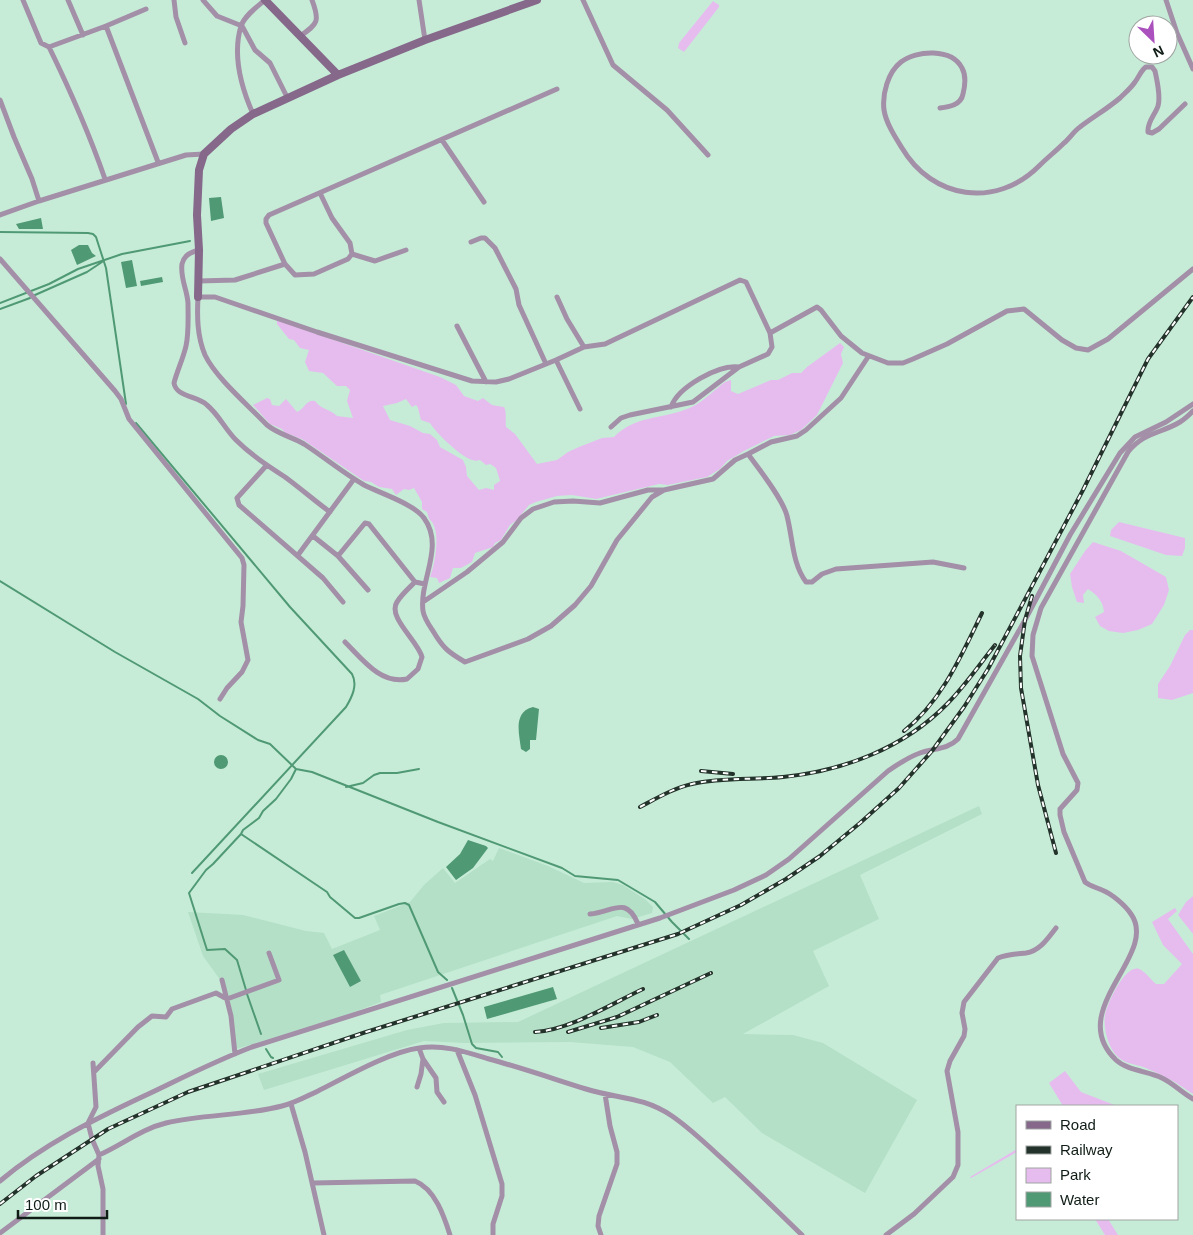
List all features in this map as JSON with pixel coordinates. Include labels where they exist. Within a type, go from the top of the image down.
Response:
[{"type":"street","points":[[23,0],[41,43],[49,47],[70,90],[105,179]]},
{"type":"street","points":[[68,0],[83,35]]},
{"type":"street","points":[[174,0],[176,18],[186,43]]},
{"type":"street","points":[[202,0],[217,16],[242,26],[255,50],[270,63],[288,97]]},
{"type":"street","points":[[253,114],[241,84],[237,52],[242,26],[247,16],[265,0],[338,75]]},
{"type":"street","points":[[300,36],[316,23],[318,18],[312,0]]},
{"type":"street","points":[[419,0],[425,40]]},
{"type":"street","points":[[537,0],[425,40],[288,97],[253,114],[230,129],[204,154],[199,170],[197,197],[200,281],[197,319],[202,344],[205,355],[214,370],[275,431],[304,444],[354,479],[408,505],[423,516],[429,526],[432,540],[431,564],[425,584],[423,612],[429,626],[441,644],[448,652],[465,662],[528,639],[551,626],[576,605],[591,586],[617,540],[652,498],[664,490]]},
{"type":"street","points":[[583,0],[613,65],[667,110],[708,154]]},
{"type":"street","points":[[1166,0],[1177,33],[1193,69]]},
{"type":"street","points":[[49,47],[146,9]]},
{"type":"street","points":[[106,26],[158,162]]},
{"type":"street","points":[[940,108],[952,106],[962,98],[965,75],[960,64],[951,58],[933,53],[919,54],[900,62],[889,79],[884,104],[886,117],[896,139],[911,162],[925,176],[944,187],[961,193],[970,193],[1000,190],[1017,184],[1031,175],[1079,127],[1119,99],[1146,67],[1152,67],[1155,70],[1159,102],[1158,108],[1149,124],[1148,132],[1152,133],[1159,129],[1185,104]]},
{"type":"street","points":[[320,193],[332,218],[350,243],[352,254],[348,259],[314,274],[295,275],[285,264],[266,223],[269,215],[557,88]]},
{"type":"street","points":[[1,103],[39,201]]},
{"type":"street","points":[[442,140],[484,202]]},
{"type":"street","points":[[0,214],[158,162],[186,154],[204,154]]},
{"type":"street","points":[[471,242],[485,238],[495,248],[516,289],[519,305],[546,364]]},
{"type":"street","points":[[199,250],[191,252],[186,256],[182,264],[182,277],[188,302],[188,334],[187,344],[174,384],[175,389],[178,392],[204,402],[236,440],[266,466],[330,512]]},
{"type":"street","points":[[352,254],[374,261],[406,250]]},
{"type":"street","points":[[0,259],[35,297],[76,348],[116,391],[129,419],[242,558],[244,582],[241,622],[248,660],[242,672],[227,688],[220,699]]},
{"type":"street","points":[[200,281],[235,280],[285,264]]},
{"type":"street","points":[[770,333],[817,307],[841,336],[868,356],[888,363],[903,363],[947,344],[1007,312],[1024,309],[1062,340],[1076,348],[1088,350],[1108,339],[1193,269]]},
{"type":"street","points":[[198,297],[215,297],[472,381],[486,382],[509,380],[584,347],[605,344],[740,280],[746,282],[770,333],[772,348],[768,354],[739,366],[693,402],[630,414],[621,418],[611,427]]},
{"type":"street","points":[[557,297],[567,319],[584,347]]},
{"type":"street","points":[[457,326],[486,382]]},
{"type":"street","points":[[423,602],[466,572],[503,542],[521,518],[533,509],[554,502],[573,501],[600,504],[648,490],[664,490],[713,479],[735,460],[771,442],[797,436],[841,398],[868,356]]},
{"type":"street","points":[[556,360],[580,409]]},
{"type":"street","points":[[671,407],[677,396],[694,382],[722,367],[730,365],[739,366]]},
{"type":"street","points":[[0,1181],[30,1157],[88,1122],[219,1060],[660,918],[734,890],[766,875],[789,859],[888,770],[906,759],[923,752],[951,745],[958,739],[1070,535],[1120,453],[1135,437],[1166,422],[1193,404]]},
{"type":"street","points":[[1193,412],[1182,421],[1145,437],[1128,452],[1041,608],[1033,635],[1032,656],[1063,754],[1078,783],[1077,790],[1060,809],[1060,815],[1075,859],[1084,882],[1109,894],[1126,908],[1131,914],[1136,928],[1132,953],[1116,979],[1102,1013],[1100,1022],[1103,1038],[1110,1052],[1121,1064],[1164,1079],[1193,1100]]},
{"type":"street","points":[[748,454],[787,514],[794,554],[802,577],[806,582],[812,582],[822,574],[836,568],[934,562],[964,568]]},
{"type":"street","points":[[266,466],[237,498],[239,505],[324,578],[344,602]]},
{"type":"street","points":[[298,555],[354,479]]},
{"type":"street","points":[[338,556],[366,523],[369,524],[415,582],[425,584]]},
{"type":"street","points":[[312,536],[338,556],[368,590]]},
{"type":"street","points":[[345,642],[371,668],[393,681],[407,680],[420,664],[422,657],[394,611],[395,603],[415,582]]},
{"type":"street","points":[[590,914],[626,907],[632,912],[638,924]]},
{"type":"street","points":[[886,1235],[946,1186],[953,1177],[958,1165],[958,1132],[947,1071],[950,1061],[964,1036],[965,1029],[962,1013],[964,1002],[998,958],[1005,955],[1029,952],[1038,948],[1056,928]]},
{"type":"street","points":[[94,1072],[138,1027],[152,1016],[160,1015],[166,1017],[172,1009],[216,993],[227,999],[279,980],[269,953]]},
{"type":"street","points":[[222,980],[231,1016],[235,1054]]},
{"type":"street","points":[[0,1233],[99,1158],[144,1130],[165,1123],[201,1116],[262,1110],[291,1104],[390,1057],[419,1048],[431,1047],[457,1050],[530,1070],[605,1094],[640,1100],[670,1115],[689,1129],[740,1175],[802,1235]]},
{"type":"street","points":[[419,1048],[436,1078],[437,1092],[444,1102]]},
{"type":"street","points":[[457,1050],[475,1095],[502,1184],[502,1196],[492,1224],[493,1235]]},
{"type":"street","points":[[417,1087],[422,1074],[423,1058]]},
{"type":"street","points":[[93,1063],[96,1107],[88,1122],[99,1158],[98,1166],[103,1189],[103,1235]]},
{"type":"street","points":[[601,1235],[598,1226],[599,1216],[618,1157],[610,1126],[605,1094]]},
{"type":"street","points":[[291,1104],[313,1183],[324,1235]]},
{"type":"street","points":[[313,1183],[415,1181],[426,1188],[436,1202],[450,1235]]},
{"type":"shaded area","points":[[979,806],[982,814],[860,875],[879,919],[813,951],[829,986],[743,1034],[793,1035],[823,1043],[917,1100],[865,1193],[762,1133],[725,1097],[713,1103],[670,1062],[633,1047],[570,1042],[465,1043],[424,1041],[264,1090],[258,1074],[407,1030],[444,1023],[518,1022]]},
{"type":"shaded area","points":[[499,848],[548,866],[584,883],[613,882],[623,885],[646,900],[653,907],[652,913],[632,919],[617,916],[380,995],[381,1002],[346,1015],[233,1050],[230,1017],[221,981],[203,956],[188,912],[243,915],[306,931],[324,933],[332,949],[380,930],[374,916],[410,902],[424,885],[443,868],[455,883],[490,859],[493,861]]},
{"type":"green space","points":[[713,1],[719,7],[684,52],[678,48],[679,43]]},
{"type":"green space","points":[[277,320],[440,377],[456,385],[464,396],[478,401],[483,398],[492,405],[504,407],[506,427],[515,434],[537,464],[557,460],[568,452],[602,438],[614,437],[630,425],[692,407],[725,382],[731,380],[731,391],[738,394],[792,373],[801,373],[840,343],[844,347],[841,354],[843,363],[817,415],[801,430],[790,435],[774,436],[744,451],[727,461],[720,469],[707,477],[668,485],[659,484],[596,499],[572,495],[557,496],[536,502],[529,505],[517,520],[510,525],[501,540],[495,543],[493,547],[475,553],[472,562],[461,568],[453,568],[450,578],[439,583],[437,578],[430,577],[436,546],[435,530],[427,512],[422,509],[422,502],[414,488],[404,489],[396,495],[392,489],[379,487],[371,482],[364,481],[302,439],[286,434],[282,429],[270,424],[253,405],[267,398],[270,399],[272,405],[279,406],[286,399],[297,412],[310,401],[315,401],[337,416],[353,418],[347,401],[350,390],[346,386],[337,386],[323,373],[309,371],[305,362],[309,350],[300,348],[294,340],[289,339],[277,324]],"holes":[[[406,399],[412,407],[416,405],[421,420],[430,423],[461,454],[496,468],[500,481],[494,485],[494,490],[486,488],[479,490],[467,476],[463,460],[440,447],[437,440],[430,434],[390,420],[383,406]]]},
{"type":"green space","points":[[1119,522],[1185,538],[1185,548],[1182,556],[1166,555],[1110,536],[1111,530]]},
{"type":"green space","points":[[1093,542],[1121,551],[1166,577],[1169,590],[1164,605],[1152,624],[1138,630],[1123,633],[1109,631],[1100,626],[1095,617],[1104,612],[1101,601],[1094,594],[1088,589],[1083,595],[1084,603],[1077,602],[1070,574]]},
{"type":"green space","points":[[1190,630],[1193,630],[1193,693],[1172,700],[1158,698],[1158,684],[1170,666],[1185,635]]},
{"type":"green space","points":[[1193,896],[1193,934],[1178,915],[1186,902]]},
{"type":"green space","points":[[1175,908],[1177,911],[1168,919],[1193,954],[1193,1094],[1174,1081],[1121,1059],[1111,1048],[1105,1026],[1105,1015],[1109,1002],[1128,973],[1134,969],[1139,969],[1156,984],[1164,984],[1182,964],[1163,945],[1152,922]]},
{"type":"green space","points":[[1065,1071],[1081,1092],[1114,1105],[1062,1105],[1049,1083]]},
{"type":"green space","points":[[1016,1150],[1016,1153],[970,1177]]},
{"type":"green space","points":[[1096,1220],[1109,1220],[1118,1235],[1105,1235]]},
{"type":"water","points":[[221,197],[224,218],[211,221],[209,198]]},
{"type":"water","points":[[41,218],[43,229],[19,229],[16,224]]},
{"type":"water","points":[[79,245],[88,245],[96,256],[77,265],[71,250]]},
{"type":"water","points":[[132,260],[137,286],[126,288],[121,262]]},
{"type":"water","points":[[162,277],[163,282],[141,286],[140,281]]},
{"type":"water","points":[[533,707],[539,709],[536,740],[530,740],[530,749],[526,752],[521,749],[519,724],[522,713]]},
{"type":"water","points":[[221,755],[226,757],[228,762],[226,767],[221,769],[216,767],[214,762],[216,757]]},
{"type":"water","points":[[468,840],[488,848],[473,868],[456,880],[446,867],[460,854]]},
{"type":"water","points":[[344,950],[361,981],[350,987],[333,955]]},
{"type":"water","points":[[553,987],[557,999],[487,1019],[484,1007]]},
{"type":"waterway","points":[[0,232],[88,233],[96,237],[106,268],[126,404]]},
{"type":"waterway","points":[[0,303],[49,284],[78,269],[122,254],[190,241]]},
{"type":"waterway","points":[[35,295],[87,272],[102,262]]},
{"type":"waterway","points":[[0,309],[30,298]]},
{"type":"waterway","points":[[136,423],[290,607],[354,678],[352,695],[346,707],[192,873]]},
{"type":"waterway","points":[[0,581],[115,652],[198,699],[220,716],[258,740],[270,744],[296,769],[312,772],[438,822],[562,868],[575,876],[618,880],[655,902],[689,939]]},
{"type":"waterway","points":[[296,769],[276,799],[241,834],[327,892],[330,897],[355,918],[399,904],[405,903],[409,905],[438,972],[447,980]]},
{"type":"waterway","points":[[346,787],[363,783],[380,773],[397,773],[419,769]]},
{"type":"waterway","points":[[241,834],[206,870],[189,893],[207,950],[225,949],[237,960],[246,990]]},
{"type":"waterway","points":[[452,988],[472,1044],[476,1048],[498,1052],[502,1057]]},
{"type":"waterway","points":[[247,994],[261,1034]]},
{"type":"waterway","points":[[266,1049],[273,1058]]},
{"type":"railway","points":[[0,1204],[36,1176],[108,1129],[188,1092],[363,1033],[678,934],[741,905],[786,879],[820,856],[899,788],[932,751],[964,707],[988,669],[1083,490],[1148,359],[1193,297]]},
{"type":"railway","points":[[1032,596],[1025,620],[1020,656],[1021,688],[1038,785],[1056,853]]},
{"type":"railway","points":[[904,731],[940,692],[982,613]]},
{"type":"railway","points":[[640,807],[672,791],[692,784],[715,780],[772,778],[806,774],[850,763],[871,755],[892,745],[930,720],[960,690],[995,645]]},
{"type":"railway","points":[[701,771],[733,774]]},
{"type":"railway","points":[[568,1032],[617,1017],[711,973]]},
{"type":"railway","points":[[535,1032],[562,1027],[604,1009],[643,989]]},
{"type":"railway","points":[[601,1028],[639,1022],[657,1015]]}]
